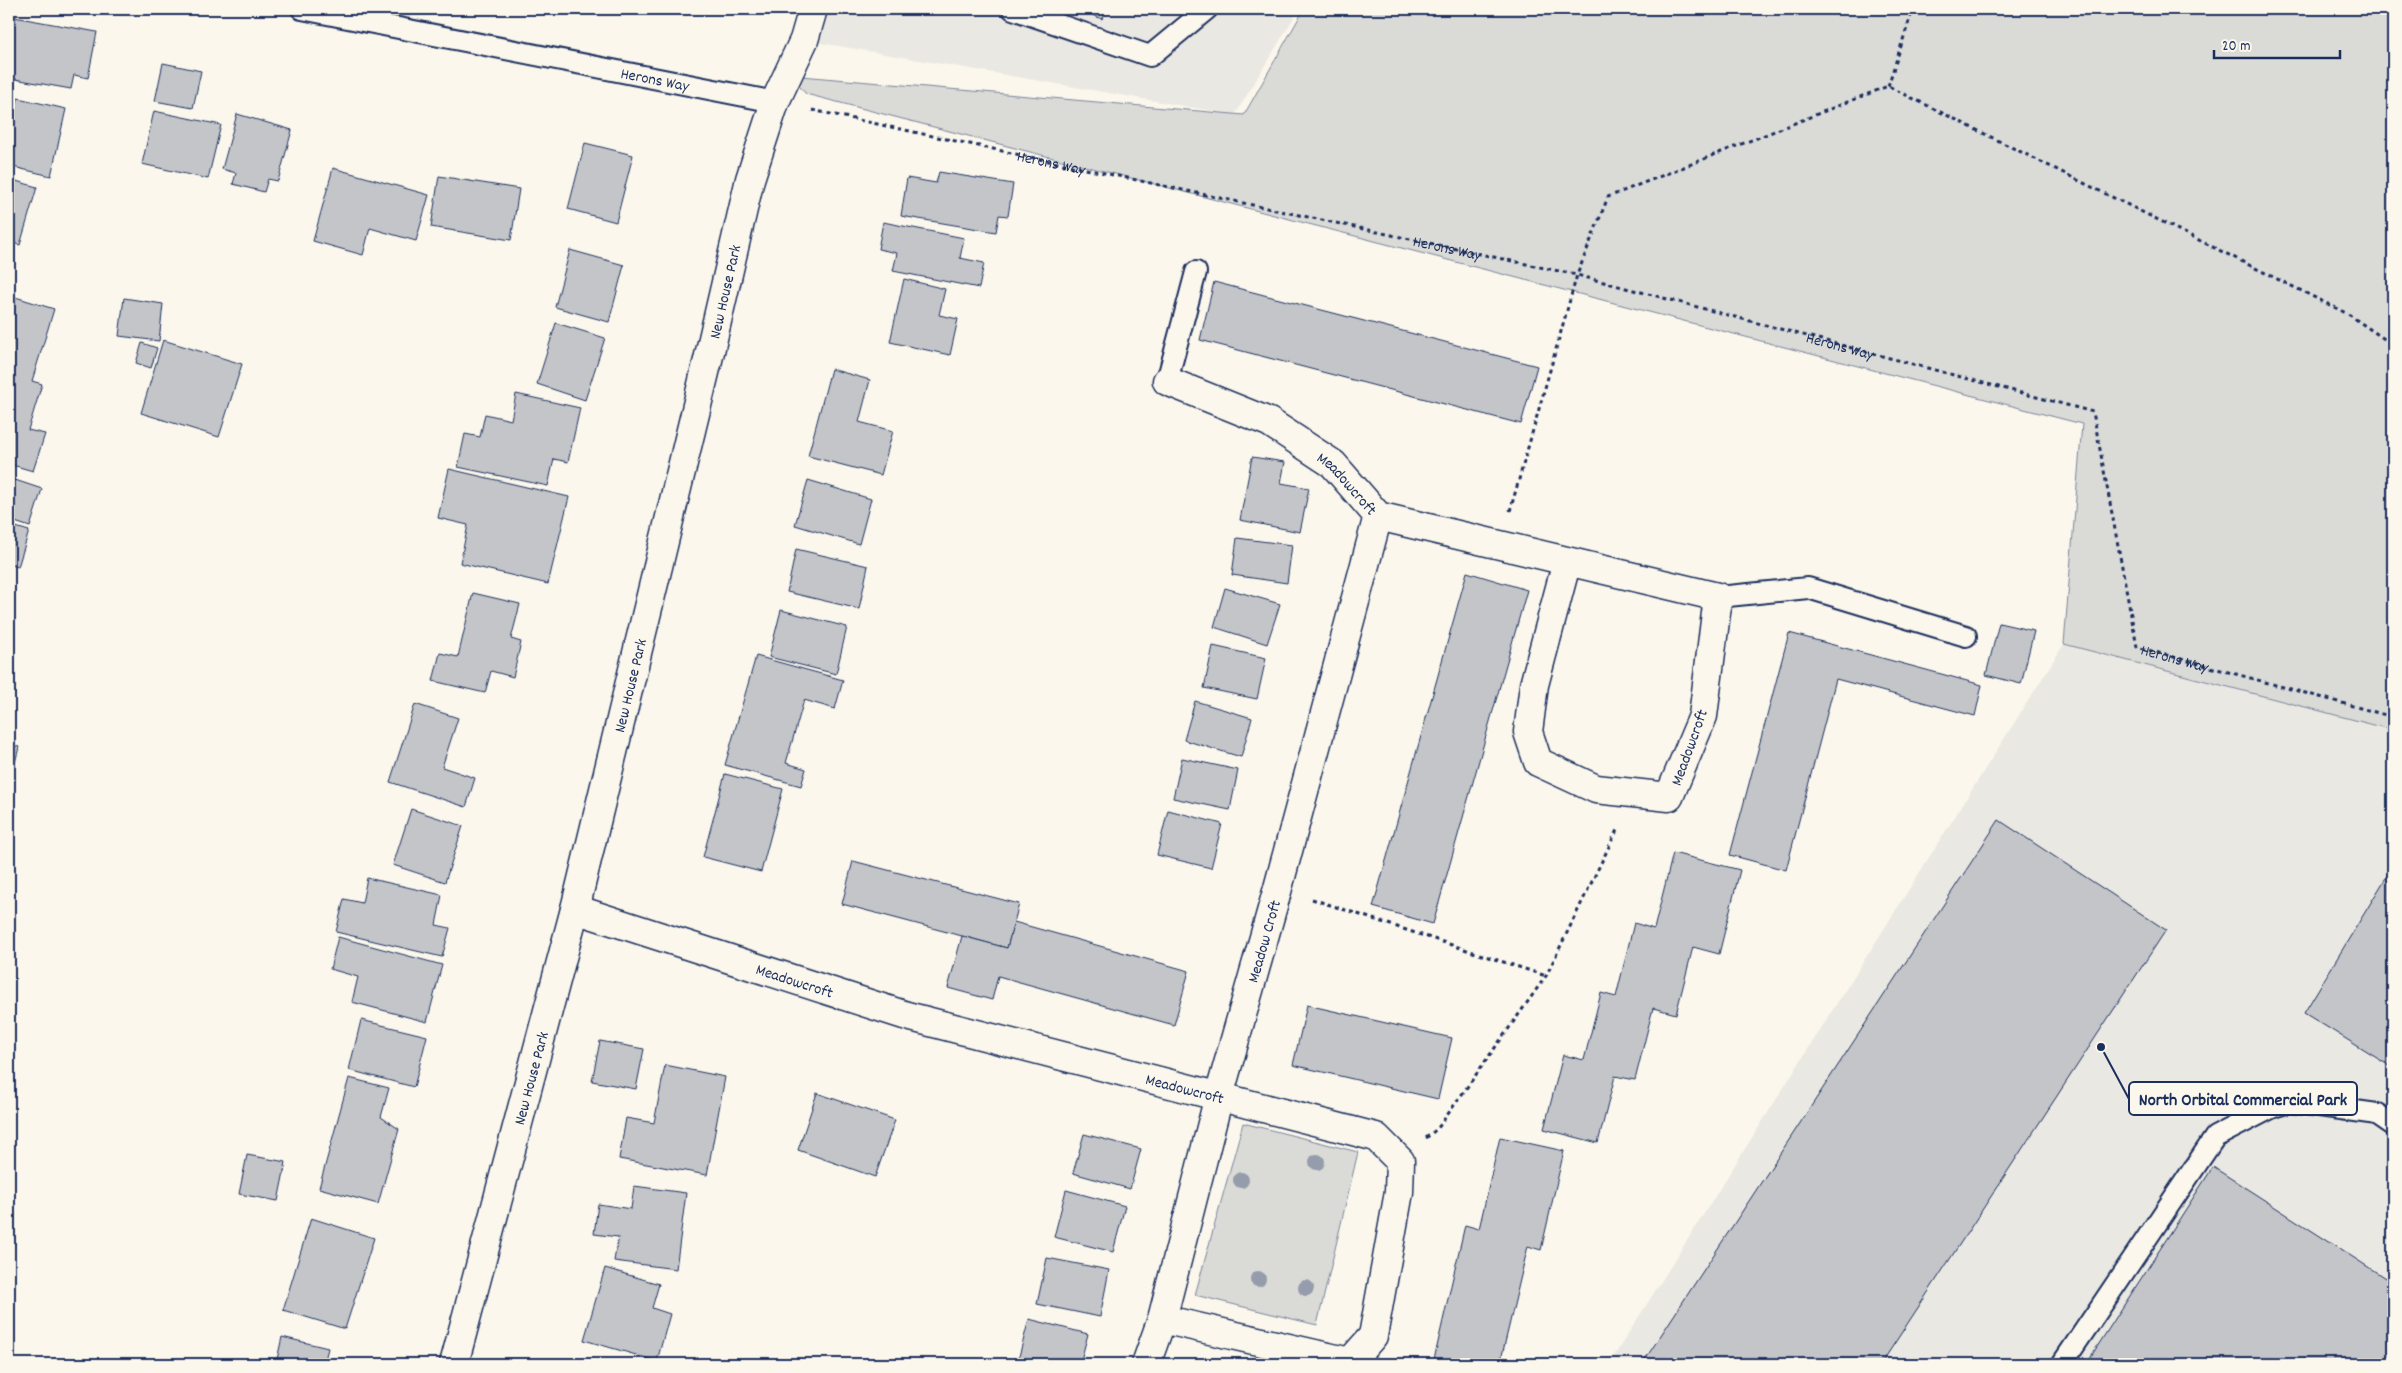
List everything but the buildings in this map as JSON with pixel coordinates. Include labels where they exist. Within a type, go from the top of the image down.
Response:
[{"type":"street","name":"New House Park","points":[[454,1364],[575,909],[750,179],[775,102],[804,40],[813,9]]},
{"type":"street","name":"Meadowcroft","points":[[1167,381],[1269,422],[1333,464],[1378,516],[1500,545],[1718,597],[1703,716],[1669,797],[1596,789],[1538,762],[1528,732],[1534,685],[1567,561]]},
{"type":"street","name":"Meadow Croft","points":[[1146,1364],[1162,1319],[1219,1096],[1278,888],[1378,516]]},
{"type":"street","name":"Meadowcroft","points":[[575,909],[907,1016],[1376,1137],[1400,1162]]},
{"type":"street","points":[[1162,1319],[1312,1355],[1350,1362],[1373,1336],[1400,1192],[1400,1162]]},
{"type":"lane","name":"Herons Way","points":[[302,9],[775,102]]},
{"type":"lane","points":[[1013,9],[1150,56],[1207,9]]},
{"type":"lane","points":[[1167,381],[1196,272]]},
{"type":"lane","points":[[1718,597],[1808,588],[1966,636]]},
{"type":"lane","points":[[2062,1364],[2215,1137],[2273,1107],[2290,1102],[2377,1114],[2393,1125]]},
{"type":"path","points":[[1888,86],[1913,9]]},
{"type":"path","points":[[1500,545],[1577,275],[1608,198],[1888,86],[2348,314],[2393,345]]},
{"type":"path","name":"Herons Way","points":[[775,102],[1577,275],[2093,412],[2137,647],[2393,717]]},
{"type":"path","points":[[1400,1162],[1438,1128],[1546,976],[1635,794]]},
{"type":"path","points":[[1278,888],[1546,976]]},
{"type":"shaded area","points":[[823,9],[1299,9],[1235,115],[804,40]]},
{"type":"shaded area","points":[[1304,9],[2393,9],[2393,730],[2064,644],[2082,424],[806,94],[790,75],[1244,115]]},
{"type":"shaded area","points":[[2064,644],[2393,730],[2393,1364],[1609,1364]]},
{"type":"shaded area","points":[[1243,1123],[1358,1152],[1317,1325],[1195,1295]]},
{"type":"place","name":"North Orbital Commercial Park","points":[[2101,1047]]}]
